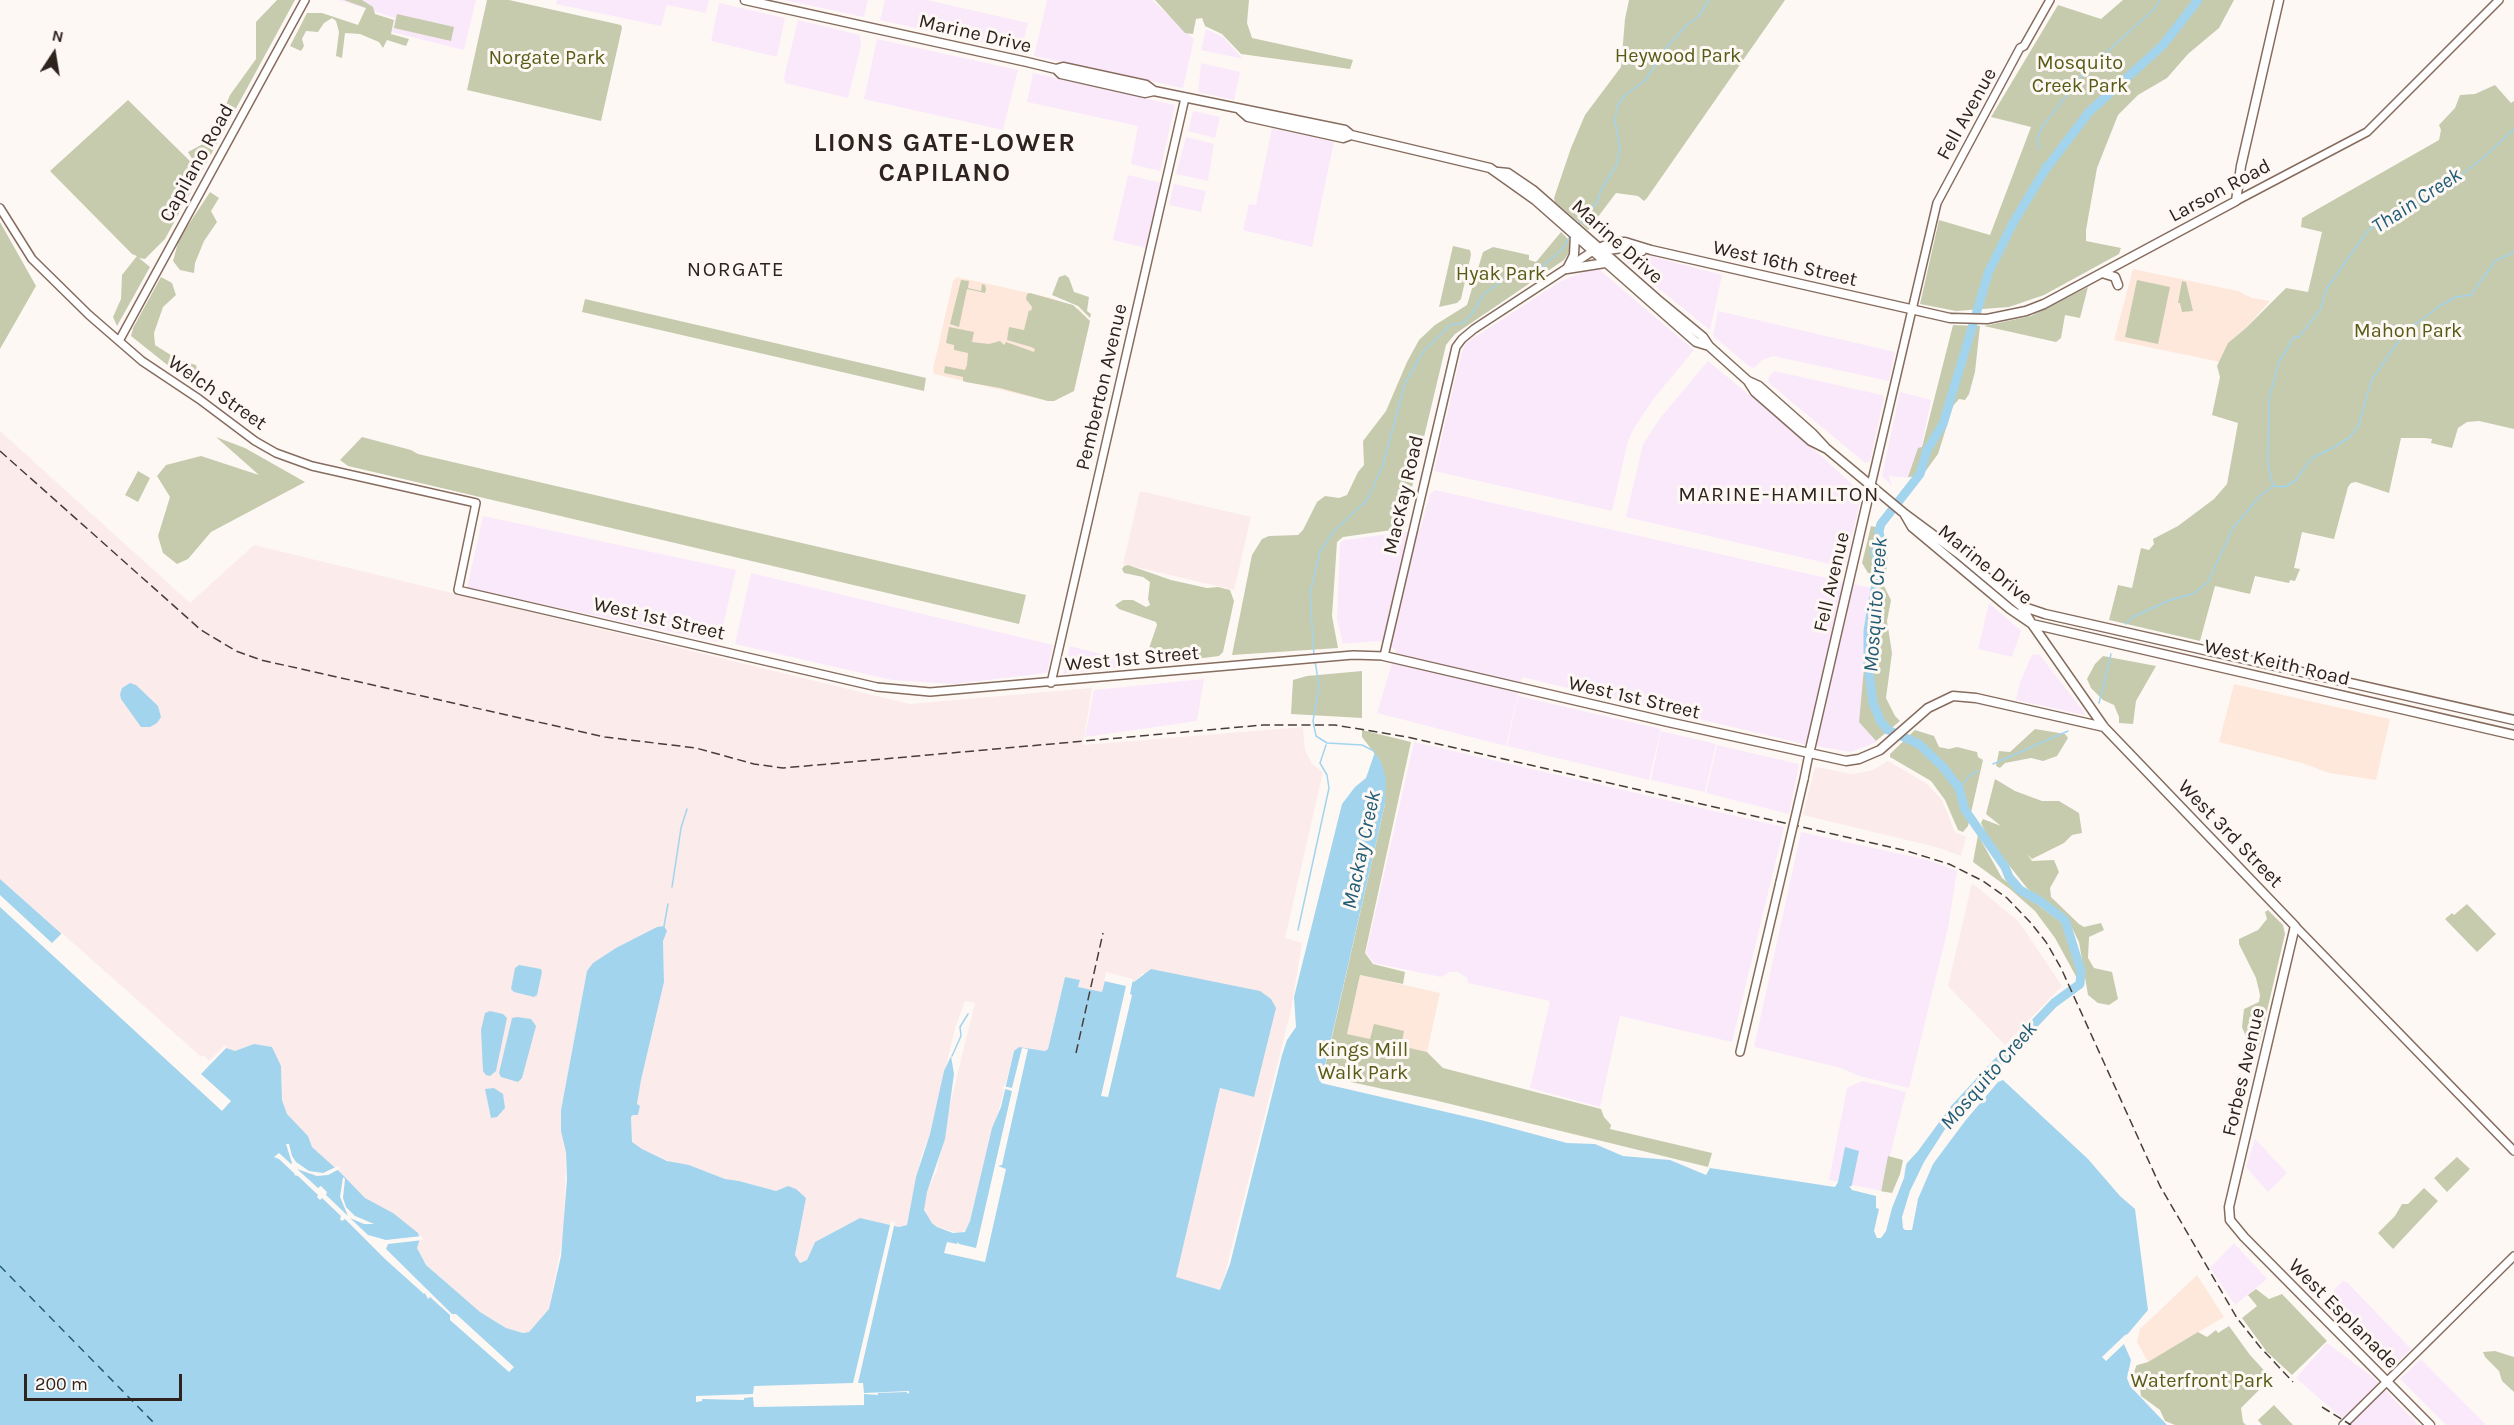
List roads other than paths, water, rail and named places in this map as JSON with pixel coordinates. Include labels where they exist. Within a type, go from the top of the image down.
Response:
[{"type":"main road","name":"Marine Drive","points":[[745,0],[1056,69],[1063,67],[1146,85],[1154,91],[1240,110],[1248,117],[1343,138],[1351,135],[1498,172],[1569,225],[1703,337],[1708,346],[1748,381],[1755,392],[1811,441],[1827,449],[2021,606],[2032,624]]},
{"type":"main road","points":[[2236,201],[2239,174],[2279,0]]},
{"type":"main road","name":"Larson Road","points":[[1911,310],[1964,319],[1980,319],[2006,316],[2044,304],[2236,201]]},
{"type":"main road","points":[[1566,269],[1574,255],[1577,232]]},
{"type":"main road","name":"West 16th Street","points":[[1599,250],[1612,242],[1625,242],[1911,310]]},
{"type":"main road","name":"Marine Drive","points":[[1599,250],[1605,262],[1696,342],[1708,346]]},
{"type":"main road","points":[[1566,269],[1605,262]]},
{"type":"main road","points":[[2101,273],[2115,277],[2118,285]]},
{"type":"main road","name":"Fell Avenue","points":[[1809,754],[1871,485]]},
{"type":"main road","name":"Marine Drive","points":[[1905,514],[1912,527],[2010,609],[2032,624]]},
{"type":"main road","name":"Marine Drive","points":[[2021,606],[2035,611]]},
{"type":"main road","name":"West Keith Road","points":[[2035,611],[2514,720]]},
{"type":"main road","name":"West 3rd Street","points":[[2032,624],[2104,727],[2295,926]]},
{"type":"main road","name":"West Keith Road","points":[[2032,624],[2514,735]]},
{"type":"main road","name":"West 1st Street","points":[[1384,656],[1809,754],[1851,760],[1866,757],[1884,747],[1942,700],[1962,696],[2104,727]]},
{"type":"main road","name":"Forbes Avenue","points":[[2234,1226],[2229,1207],[2295,926]]},
{"type":"main road","name":"West Esplanade","points":[[2234,1226],[2430,1425]]},
{"type":"street","name":"Capilano Road","points":[[119,341],[305,0]]},
{"type":"street","name":"Fell Avenue","points":[[1871,485],[1937,203],[2013,66],[2020,48],[2024,46],[2050,0]]},
{"type":"street","name":"Larson Road","points":[[2236,201],[2367,132],[2499,0]]},
{"type":"street","name":"Pemberton Avenue","points":[[1051,683],[1185,98]]},
{"type":"street","name":"Welch Street","points":[[0,208],[37,264],[119,341],[142,361],[199,399],[242,432],[276,453],[312,466],[476,503],[458,590]]},
{"type":"street","points":[[1566,269],[1599,250]]},
{"type":"street","name":"MacKay Road","points":[[1384,656],[1444,394],[1459,342],[1474,329],[1566,269]]},
{"type":"street","name":"West 1st Street","points":[[458,590],[890,689],[949,692],[1353,655],[1384,656]]},
{"type":"street","name":"Fell Avenue","points":[[1740,1052],[1809,754]]},
{"type":"street","name":"West 3rd Street","points":[[2295,926],[2514,1151]]},
{"type":"street","points":[[2343,1425],[2514,1256]]},
{"type":"water","points":[[130,683],[136,685],[158,706],[161,717],[150,727],[141,727],[121,699],[122,688]]},
{"type":"water","points":[[1375,752],[1386,779],[1385,804],[1321,1083],[1485,1121],[1567,1143],[1595,1144],[1623,1156],[1670,1160],[1706,1175],[1710,1168],[1835,1187],[1845,1147],[1859,1151],[1851,1189],[1893,1197],[1907,1163],[1951,1106],[2000,1053],[2005,1058],[2002,1063],[1969,1101],[1956,1112],[1924,1162],[1910,1191],[1902,1217],[1903,1228],[1912,1230],[1918,1199],[1933,1164],[1965,1121],[1998,1082],[2003,1080],[2088,1159],[2120,1196],[2135,1209],[2148,1310],[2126,1336],[2134,1357],[2131,1380],[2142,1398],[2172,1425],[0,1425],[0,879],[209,1065],[226,1048],[235,1051],[254,1044],[272,1047],[281,1066],[282,1100],[287,1114],[308,1136],[312,1147],[365,1198],[393,1213],[418,1233],[420,1239],[417,1248],[426,1265],[480,1312],[506,1328],[523,1333],[529,1332],[549,1309],[561,1256],[567,1179],[566,1152],[561,1131],[561,1110],[587,971],[593,963],[616,948],[657,927],[664,926],[667,931],[663,941],[664,982],[641,1080],[637,1104],[640,1106],[638,1115],[631,1117],[632,1142],[667,1161],[689,1165],[725,1179],[776,1191],[788,1186],[796,1189],[806,1198],[795,1255],[800,1263],[807,1260],[815,1242],[860,1218],[899,1227],[907,1225],[916,1177],[930,1134],[944,1071],[951,1056],[954,1074],[945,1139],[927,1192],[924,1210],[937,1227],[953,1233],[965,1232],[970,1221],[992,1128],[1001,1107],[1014,1051],[1019,1047],[1045,1051],[1048,1049],[1065,977],[1080,980],[1078,987],[1102,992],[1107,973],[1134,982],[1151,969],[1260,991],[1271,999],[1276,1008],[1254,1097],[1220,1088],[1176,1277],[1220,1290],[1230,1264],[1282,1055],[1287,1040],[1296,1027],[1294,997],[1342,804],[1355,787],[1366,778]]},
{"type":"water","points":[[519,965],[541,969],[537,995],[534,997],[514,992],[511,989],[515,968]]},
{"type":"water","points":[[490,1011],[503,1014],[507,1018],[496,1071],[490,1076],[483,1071],[481,1030],[485,1013]]},
{"type":"water","points":[[512,1018],[531,1019],[536,1026],[522,1078],[518,1082],[501,1077],[499,1073]]},
{"type":"water","points":[[494,1088],[503,1094],[505,1108],[497,1117],[491,1118],[485,1089]]},
{"type":"waterway","name":"Mackay Creek","points":[[1577,226],[1597,202],[1601,190],[1616,166],[1620,148],[1615,122],[1617,106],[1626,94],[1645,81],[1665,49],[1687,25],[1698,17],[1709,0]]},
{"type":"waterway","points":[[2040,149],[2037,141],[2042,127],[2083,74],[2154,9],[2160,0]]},
{"type":"waterway","name":"Mosquito Creek","points":[[1996,1064],[2054,1003],[2080,984],[2081,971],[2065,920],[2040,901],[2020,890],[2009,877],[2005,867],[1965,810],[1959,788],[1943,767],[1919,744],[1888,730],[1881,722],[1873,703],[1868,664],[1868,631],[1878,571],[1875,551],[1880,538],[1881,524],[1920,474],[1927,450],[1943,424],[1989,271],[2013,223],[2045,170],[2089,112],[2163,45],[2198,0]]},
{"type":"waterway","name":"Thain Creek","points":[[2273,486],[2268,464],[2269,399],[2279,362],[2294,337],[2299,337],[2320,310],[2327,288],[2369,229],[2408,212],[2442,189],[2482,159],[2514,129]]},
{"type":"waterway","name":"Mosquito Creek","points":[[2043,163],[2045,170]]},
{"type":"waterway","name":"Mackay Creek","points":[[1314,656],[1310,593],[1320,552],[1332,533],[1367,500],[1383,465],[1405,383],[1423,352],[1450,325],[1463,323],[1484,294],[1507,277],[1542,267],[1561,250],[1571,235]]},
{"type":"waterway","points":[[2273,486],[2285,487],[2296,480],[2312,458],[2350,437],[2359,425],[2371,381],[2408,330],[2438,307],[2456,297],[2471,295],[2495,261],[2514,252]]},
{"type":"waterway","name":"Thain Creek","points":[[2126,624],[2133,617],[2170,600],[2193,594],[2208,582],[2233,528],[2260,496],[2272,487]]},
{"type":"waterway","name":"Thain Creek","points":[[2099,703],[2111,654]]},
{"type":"waterway","name":"Mackay Creek","points":[[1315,661],[1319,686],[1313,721],[1316,736],[1327,743],[1362,745],[1374,751]]},
{"type":"waterway","name":"Thain Creek","points":[[1993,764],[2068,731]]},
{"type":"waterway","points":[[1298,930],[1329,788],[1327,775],[1320,763],[1326,745]]},
{"type":"waterway","name":"Thain Creek","points":[[1959,788],[1970,775],[1978,771]]},
{"type":"waterway","points":[[672,887],[681,828],[687,809]]},
{"type":"waterway","points":[[664,926],[668,904]]},
{"type":"waterway","points":[[952,1056],[961,1036],[960,1027],[968,1014]]},
{"type":"railway","points":[[0,451],[201,630],[236,651],[261,660],[605,737],[696,748],[754,764],[783,768],[1263,725],[1335,725],[1407,737],[1907,851],[1949,864],[1983,881],[2007,898],[2046,942],[2061,968],[2160,1186],[2237,1318],[2293,1382]]},
{"type":"railway","points":[[1076,1053],[1103,933]]},
{"type":"railway","points":[[2322,1407],[2351,1425]]},
{"type":"district","name":"LIONS GATE-LOWER CAPILANO","points":[[945,159]]},
{"type":"district","name":"NORGATE","points":[[736,270]]},
{"type":"district","name":"MARINE-HAMILTON","points":[[1779,495]]},
{"type":"park label","name":"Heywood Park","points":[[1678,56]]},
{"type":"park label","name":"Norgate Park","points":[[547,58]]},
{"type":"park label","name":"Mosquito Creek Park","points":[[2080,74]]},
{"type":"park label","name":"Hyak Park","points":[[1501,274]]},
{"type":"park label","name":"Mahon Park","points":[[2408,331]]},
{"type":"park label","name":"Kings Mill Walk Park","points":[[1363,1062]]},
{"type":"park label","name":"Waterfront Park","points":[[2202,1381]]}]
